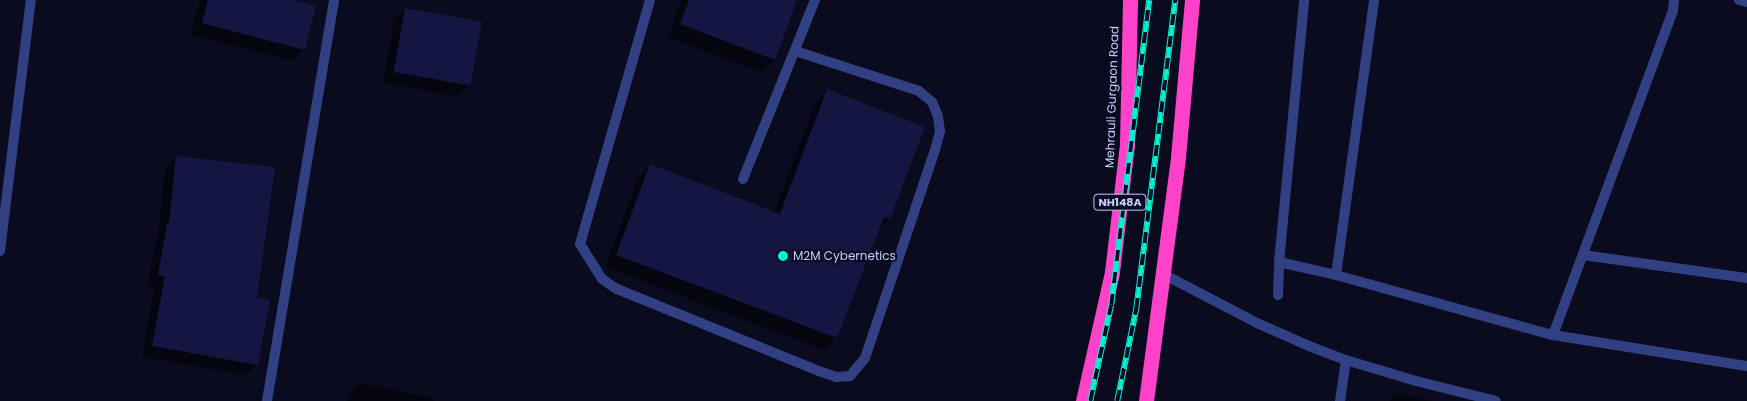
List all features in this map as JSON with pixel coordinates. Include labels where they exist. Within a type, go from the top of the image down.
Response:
[{"type":"highway","name":"Mehrauli Gurgaon Road","points":[[1083,401],[1112,272],[1127,144],[1130,0]]},
{"type":"highway","points":[[1146,401],[1178,157],[1192,0]]},
{"type":"street","points":[[0,251],[31,0]]},
{"type":"street","points":[[268,401],[334,0]]},
{"type":"street","points":[[650,0],[580,244],[602,280],[617,289],[819,371],[836,377],[850,376],[866,358],[935,150],[940,131],[938,116],[932,102],[919,91],[795,51]]},
{"type":"street","points":[[743,179],[815,0]]},
{"type":"street","points":[[1278,295],[1279,262],[1304,0]]},
{"type":"street","points":[[1336,275],[1374,0]]},
{"type":"street","points":[[1553,335],[1673,11],[1674,0]]},
{"type":"street","points":[[1739,0],[1747,2]]},
{"type":"street","points":[[1583,255],[1747,278]]},
{"type":"street","points":[[1279,262],[1336,275],[1553,335],[1747,366]]},
{"type":"street","points":[[1163,274],[1290,339],[1346,360],[1496,401]]},
{"type":"street","points":[[1340,401],[1346,360]]},
{"type":"building","points":[[208,0],[294,0],[316,6],[305,50],[202,23]]},
{"type":"building","points":[[689,0],[797,0],[775,60],[680,24]]},
{"type":"building","points":[[405,8],[482,22],[471,86],[394,72]]},
{"type":"building","points":[[827,89],[925,127],[890,219],[884,217],[837,338],[616,255],[650,164],[780,214]]},
{"type":"building","points":[[176,156],[275,167],[257,298],[270,300],[258,365],[152,346],[165,276],[158,275],[167,223],[169,223]]},
{"type":"railway","points":[[1090,401],[1111,305],[1149,0]]},
{"type":"railway","points":[[1117,401],[1136,309],[1175,0]]},
{"type":"place","name":"M2M Cybernetics","points":[[783,256]]}]
